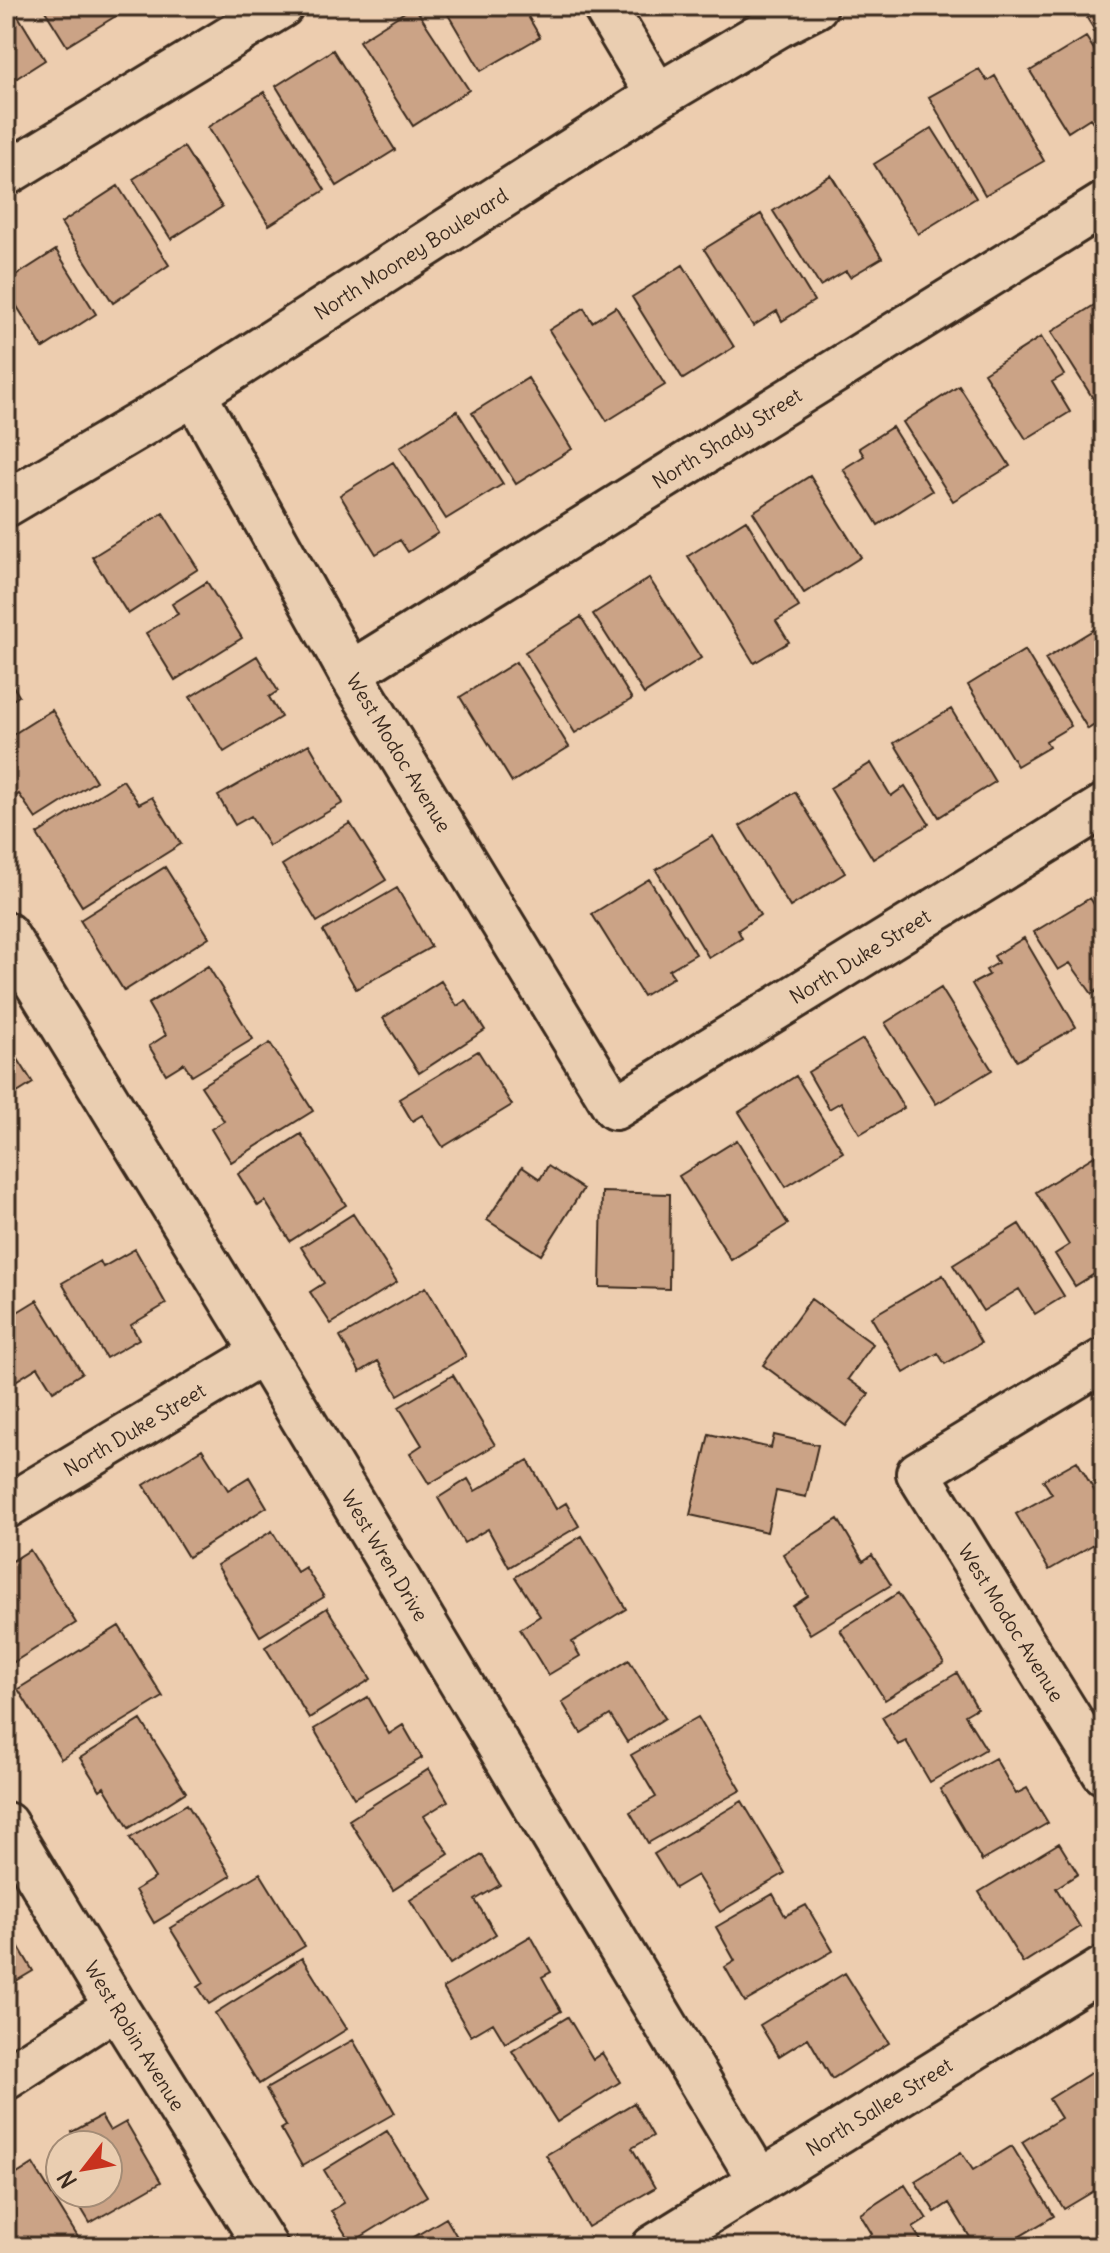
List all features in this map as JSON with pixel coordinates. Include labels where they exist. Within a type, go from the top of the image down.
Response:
[{"type":"street","points":[[6,174],[282,6]]},
{"type":"street","points":[[604,6],[658,96]]},
{"type":"street","name":"North Mooney Boulevard","points":[[6,504],[194,393],[658,96],[815,6]]},
{"type":"street","name":"North Shady Street","points":[[350,673],[1104,204]]},
{"type":"street","name":"West Modoc Avenue","points":[[194,393],[350,673],[615,1108]]},
{"type":"street","name":"North Duke Street","points":[[615,1108],[1104,806]]},
{"type":"street","name":"West Wren Drive","points":[[6,934],[263,1353],[759,2180]]},
{"type":"street","name":"North Duke Street","points":[[6,1507],[263,1353]]},
{"type":"street","name":"West Modoc Avenue","points":[[1104,1360],[918,1473],[1104,1773]]},
{"type":"street","name":"West Robin Avenue","points":[[6,1824],[266,2247]]},
{"type":"street","name":"North Sallee Street","points":[[653,2247],[1104,1968]]},
{"type":"street","points":[[6,2078],[116,2007]]},
{"type":"building","points":[[6,6],[12,6],[45,60],[6,85]]},
{"type":"building","points":[[42,6],[121,6],[124,11],[67,46]]},
{"type":"building","points":[[414,6],[469,90],[413,126],[359,41]]},
{"type":"building","points":[[443,6],[522,6],[540,37],[481,71]]},
{"type":"building","points":[[1104,8],[1104,45],[1087,18]]},
{"type":"building","points":[[1086,37],[1104,65],[1104,126],[1098,129],[1090,118],[1068,132],[1030,71]]},
{"type":"building","points":[[333,50],[395,150],[337,186],[276,86]]},
{"type":"building","points":[[979,69],[987,81],[995,76],[1044,161],[985,195],[929,97]]},
{"type":"building","points":[[264,92],[325,190],[269,225],[208,127]]},
{"type":"building","points":[[932,128],[976,198],[918,234],[874,164]]},
{"type":"building","points":[[184,147],[222,207],[171,239],[133,179]]},
{"type":"building","points":[[831,175],[882,258],[850,277],[846,271],[820,286],[773,211]]},
{"type":"building","points":[[118,186],[169,265],[113,303],[61,223]]},
{"type":"building","points":[[761,214],[814,301],[782,321],[777,311],[753,326],[704,249]]},
{"type":"building","points":[[56,250],[96,314],[43,348],[6,289],[6,282]]},
{"type":"building","points":[[683,265],[734,347],[683,379],[632,297]]},
{"type":"building","points":[[1104,299],[1104,409],[1101,411],[1051,332]]},
{"type":"building","points":[[616,307],[665,385],[607,421],[549,330],[584,308],[592,322]]},
{"type":"building","points":[[1041,337],[1064,375],[1052,382],[1070,412],[1026,439],[984,373]]},
{"type":"building","points":[[528,378],[572,449],[516,484],[472,413]]},
{"type":"building","points":[[959,386],[1010,466],[953,501],[903,422]]},
{"type":"building","points":[[457,411],[503,484],[446,519],[400,447]]},
{"type":"building","points":[[892,427],[932,491],[878,525],[843,469],[864,456],[859,448]]},
{"type":"building","points":[[393,462],[438,533],[408,552],[400,540],[376,554],[340,495]]},
{"type":"building","points":[[810,476],[861,557],[804,593],[753,512]]},
{"type":"building","points":[[163,513],[198,569],[128,614],[92,557]]},
{"type":"building","points":[[746,520],[799,607],[776,621],[789,642],[754,663],[688,556]]},
{"type":"building","points":[[649,578],[701,658],[644,694],[593,614]]},
{"type":"building","points":[[207,582],[242,638],[175,680],[146,633],[178,614],[172,604]]},
{"type":"building","points":[[581,617],[632,699],[575,733],[525,652]]},
{"type":"building","points":[[1100,626],[1104,633],[1104,719],[1088,729],[1045,659]]},
{"type":"building","points":[[1025,650],[1071,726],[1046,741],[1049,747],[1017,766],[968,685]]},
{"type":"building","points":[[257,656],[278,691],[269,697],[281,717],[224,752],[190,697]]},
{"type":"building","points":[[516,662],[569,747],[512,782],[460,697]]},
{"type":"building","points":[[6,674],[19,696],[6,704]]},
{"type":"building","points":[[951,709],[995,782],[939,817],[894,743]]},
{"type":"building","points":[[52,710],[96,781],[36,819],[19,794],[6,803],[6,739]]},
{"type":"building","points":[[309,744],[343,803],[269,846],[251,816],[235,825],[218,796]]},
{"type":"building","points":[[871,763],[891,796],[905,786],[929,824],[873,859],[830,788]]},
{"type":"building","points":[[123,780],[139,804],[152,797],[181,844],[82,906],[37,834]]},
{"type":"building","points":[[795,792],[845,873],[790,907],[740,826]]},
{"type":"building","points":[[350,823],[386,880],[317,922],[282,865]]},
{"type":"building","points":[[713,836],[760,915],[738,930],[742,938],[709,958],[656,870]]},
{"type":"building","points":[[165,867],[209,937],[124,991],[80,920]]},
{"type":"building","points":[[649,879],[696,954],[669,970],[674,977],[643,996],[592,914]]},
{"type":"building","points":[[397,888],[431,947],[356,989],[323,931]]},
{"type":"building","points":[[1090,898],[1104,920],[1104,987],[1092,994],[1070,963],[1058,970],[1034,932]]},
{"type":"building","points":[[1024,938],[1076,1027],[1017,1061],[972,984],[989,975],[986,970],[998,963],[994,956]]},
{"type":"building","points":[[208,966],[253,1039],[192,1076],[184,1063],[166,1074],[149,1046],[166,1035],[148,1004]]},
{"type":"building","points":[[441,981],[457,1006],[466,1000],[485,1030],[419,1073],[383,1018]]},
{"type":"building","points":[[941,988],[992,1070],[936,1104],[885,1023]]},
{"type":"building","points":[[863,1039],[904,1108],[860,1134],[841,1102],[829,1109],[808,1072]]},
{"type":"building","points":[[6,1040],[33,1083],[6,1100]]},
{"type":"building","points":[[270,1043],[313,1111],[231,1162],[211,1129],[224,1121],[201,1086]]},
{"type":"building","points":[[478,1051],[512,1105],[443,1147],[422,1115],[412,1121],[399,1099]]},
{"type":"building","points":[[796,1076],[843,1152],[786,1187],[739,1112]]},
{"type":"building","points":[[301,1134],[346,1205],[290,1241],[265,1201],[258,1206],[238,1174]]},
{"type":"building","points":[[737,1140],[788,1224],[731,1260],[679,1176]]},
{"type":"building","points":[[1104,1150],[1104,1268],[1075,1286],[1055,1254],[1069,1245],[1036,1192]]},
{"type":"building","points":[[548,1166],[583,1189],[541,1255],[487,1220],[522,1167],[540,1179]]},
{"type":"building","points":[[602,1192],[670,1194],[669,1289],[600,1287]]},
{"type":"building","points":[[353,1214],[397,1282],[331,1324],[310,1292],[324,1283],[301,1247]]},
{"type":"building","points":[[1019,1224],[1064,1296],[1035,1314],[1019,1289],[983,1311],[953,1265]]},
{"type":"building","points":[[135,1249],[166,1304],[131,1325],[139,1339],[106,1358],[62,1283],[100,1261],[103,1267]]},
{"type":"building","points":[[943,1275],[981,1343],[945,1364],[938,1353],[904,1373],[871,1317]]},
{"type":"building","points":[[426,1287],[466,1356],[398,1395],[378,1361],[360,1372],[340,1337]]},
{"type":"building","points":[[811,1299],[873,1344],[848,1379],[869,1394],[846,1426],[763,1365]]},
{"type":"building","points":[[37,1300],[82,1373],[53,1391],[38,1367],[6,1387],[6,1319]]},
{"type":"building","points":[[453,1375],[495,1445],[429,1484],[410,1453],[422,1445],[399,1407]]},
{"type":"building","points":[[709,1434],[771,1448],[774,1435],[818,1445],[806,1497],[776,1491],[767,1532],[690,1515]]},
{"type":"building","points":[[202,1449],[228,1490],[249,1477],[267,1507],[188,1557],[144,1485]]},
{"type":"building","points":[[528,1460],[556,1509],[566,1503],[579,1526],[509,1567],[488,1529],[464,1543],[438,1498],[468,1479],[475,1491]]},
{"type":"building","points":[[1077,1461],[1104,1507],[1104,1556],[1102,1558],[1094,1544],[1049,1570],[1016,1514],[1052,1494],[1043,1480]]},
{"type":"building","points":[[838,1519],[863,1561],[872,1555],[891,1585],[810,1634],[793,1606],[808,1596],[783,1554]]},
{"type":"building","points":[[272,1531],[297,1572],[305,1567],[324,1597],[260,1636],[217,1565]]},
{"type":"building","points":[[582,1536],[626,1609],[572,1642],[580,1656],[548,1675],[520,1629],[540,1616],[515,1577]]},
{"type":"building","points":[[30,1550],[76,1623],[6,1667],[6,1565]]},
{"type":"building","points":[[898,1593],[944,1663],[885,1700],[840,1630]]},
{"type":"building","points":[[327,1608],[371,1679],[309,1718],[265,1647]]},
{"type":"building","points":[[119,1626],[163,1697],[61,1759],[18,1689]]},
{"type":"building","points":[[629,1660],[665,1718],[627,1742],[610,1715],[581,1733],[562,1702]]},
{"type":"building","points":[[957,1673],[977,1708],[965,1715],[986,1749],[930,1782],[906,1741],[898,1745],[882,1717]]},
{"type":"building","points":[[368,1697],[389,1734],[403,1725],[422,1758],[354,1798],[314,1729]]},
{"type":"building","points":[[698,1717],[741,1790],[648,1843],[630,1812],[656,1797],[631,1755]]},
{"type":"building","points":[[141,1720],[186,1792],[129,1828],[104,1787],[100,1790],[80,1758]]},
{"type":"building","points":[[995,1758],[1016,1794],[1027,1788],[1048,1823],[982,1861],[940,1789]]},
{"type":"building","points":[[429,1769],[448,1801],[424,1816],[449,1854],[393,1890],[349,1820]]},
{"type":"building","points":[[742,1801],[785,1873],[720,1912],[697,1875],[675,1888],[654,1854]]},
{"type":"building","points":[[187,1804],[231,1876],[154,1923],[135,1890],[155,1878],[130,1838]]},
{"type":"building","points":[[1059,1843],[1078,1874],[1056,1888],[1080,1927],[1023,1963],[979,1892]]},
{"type":"building","points":[[482,1855],[500,1885],[475,1900],[496,1934],[450,1964],[410,1900]]},
{"type":"building","points":[[260,1873],[305,1946],[209,2004],[198,1987],[204,1983],[170,1928]]},
{"type":"building","points":[[773,1894],[785,1916],[806,1905],[833,1951],[745,2002],[725,1967],[735,1961],[716,1927]]},
{"type":"building","points":[[6,1925],[33,1971],[6,1987]]},
{"type":"building","points":[[531,1936],[551,1972],[542,1977],[561,2011],[505,2043],[493,2023],[471,2036],[443,1988]]},
{"type":"building","points":[[302,1958],[347,2029],[259,2084],[215,2013]]},
{"type":"building","points":[[845,1973],[889,2043],[832,2079],[808,2038],[779,2056],[760,2025]]},
{"type":"building","points":[[568,2017],[593,2059],[602,2053],[620,2082],[557,2122],[512,2051]]},
{"type":"building","points":[[353,2040],[395,2113],[302,2166],[281,2129],[286,2126],[266,2089]]},
{"type":"building","points":[[1094,2071],[1104,2087],[1104,2111],[1101,2113],[1104,2117],[1104,2185],[1064,2209],[1022,2142],[1061,2118],[1049,2099]]},
{"type":"building","points":[[634,2103],[653,2136],[632,2148],[655,2188],[588,2227],[546,2155]]},
{"type":"building","points":[[101,2116],[109,2129],[77,2129]]},
{"type":"building","points":[[126,2122],[161,2182],[124,2203],[124,2129],[114,2129]]},
{"type":"building","points":[[387,2131],[427,2196],[351,2243],[331,2211],[344,2203],[324,2170]]},
{"type":"building","points":[[1012,2146],[1054,2216],[1002,2247],[976,2247],[949,2203],[935,2212],[915,2181],[961,2152],[973,2170]]},
{"type":"building","points":[[33,2164],[44,2182],[44,2209],[61,2209],[84,2247],[6,2247],[6,2181]]},
{"type":"building","points":[[905,2185],[927,2219],[913,2228],[925,2247],[852,2247],[872,2234],[860,2214]]},
{"type":"building","points":[[82,2209],[114,2209],[90,2223]]},
{"type":"building","points":[[446,2218],[463,2247],[397,2247]]}]
